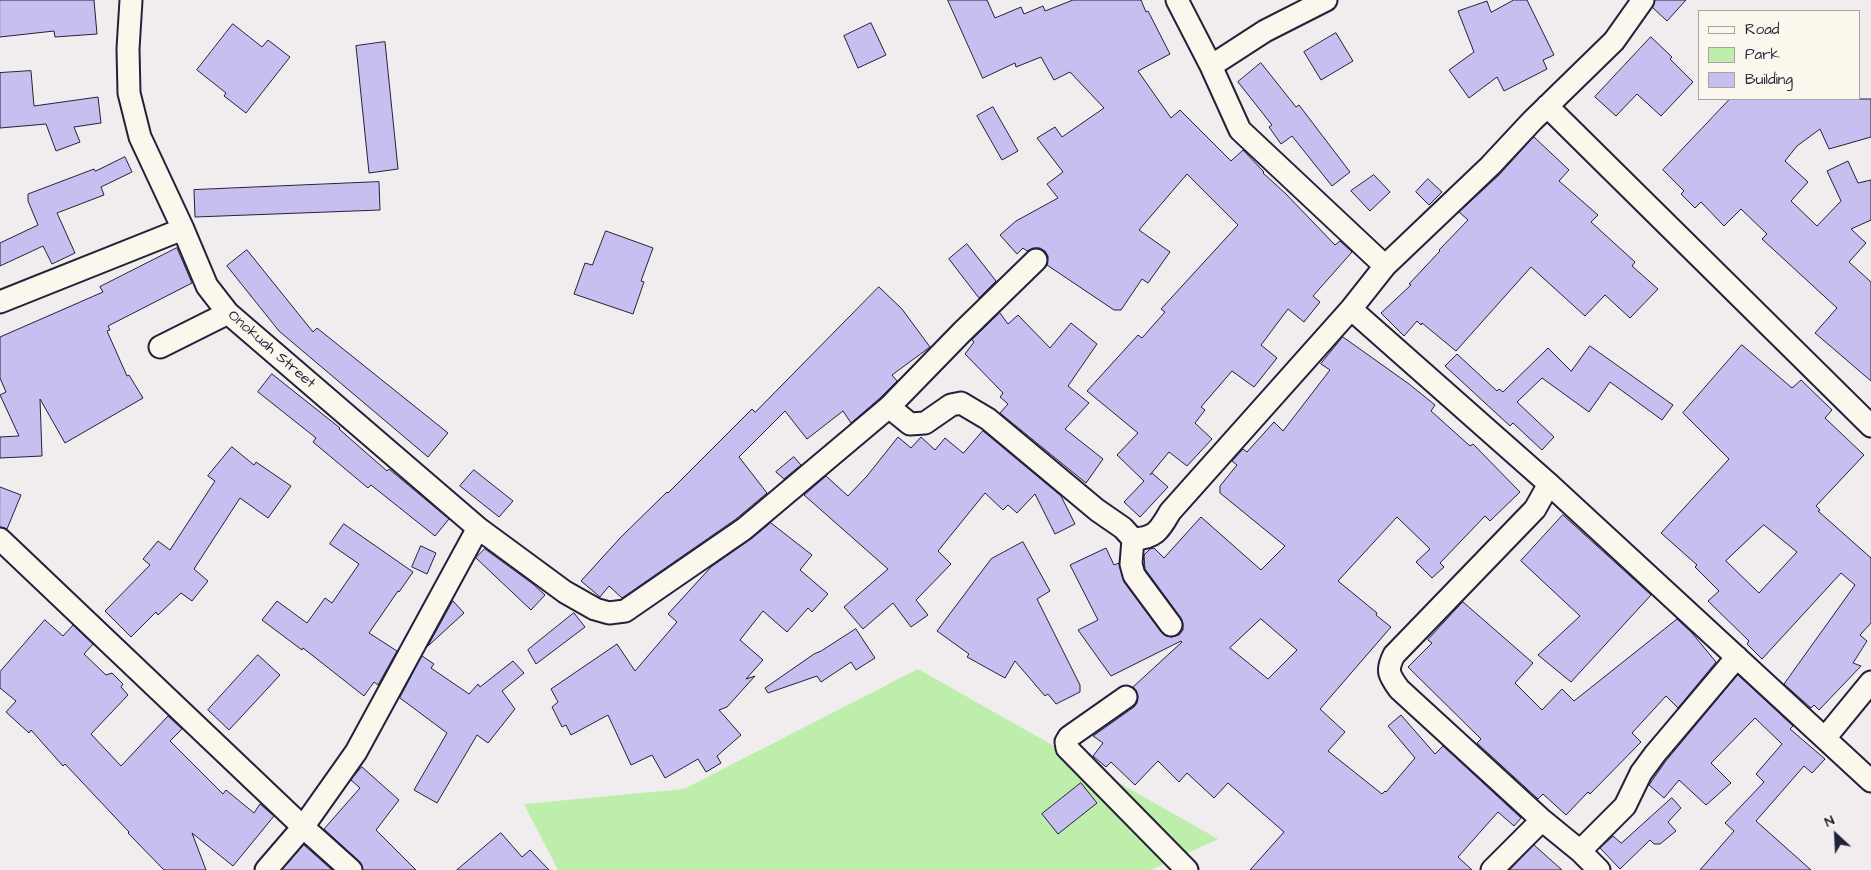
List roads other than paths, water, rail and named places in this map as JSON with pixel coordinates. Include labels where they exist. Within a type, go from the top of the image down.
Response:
[{"type":"street","name":"Onokuah Street","points":[[131,0],[128,49],[129,93],[140,137],[207,286],[228,313],[478,528],[564,592],[595,609],[610,613],[625,611],[744,529],[889,407],[1036,260]]},
{"type":"street","points":[[1177,0],[1211,66],[1240,130],[1385,266]]},
{"type":"street","points":[[1211,66],[1265,31],[1326,0]]},
{"type":"street","points":[[1133,539],[1148,538],[1161,528],[1170,512],[1351,309],[1385,266],[1490,166],[1614,41],[1643,0]]},
{"type":"street","points":[[1548,106],[1871,426]]},
{"type":"street","points":[[0,302],[183,229]]},
{"type":"street","points":[[1351,309],[1549,484],[1871,781]]},
{"type":"street","points":[[160,347],[228,313]]},
{"type":"street","points":[[889,407],[910,424],[925,423],[951,405],[961,403],[988,419],[1097,510],[1123,528],[1133,539],[1131,564],[1134,575],[1171,625]]},
{"type":"street","points":[[1549,484],[1535,509],[1394,655],[1389,664],[1388,671],[1399,689],[1599,870]]},
{"type":"street","points":[[266,870],[304,827],[356,752],[478,528]]},
{"type":"street","points":[[0,539],[351,870]]},
{"type":"street","points":[[1580,851],[1625,806],[1641,773],[1655,754],[1737,657]]},
{"type":"street","points":[[1825,738],[1871,682]]},
{"type":"street","points":[[1126,697],[1069,736],[1066,742],[1067,748],[1187,870]]},
{"type":"street","points":[[1492,870],[1542,820]]}]
